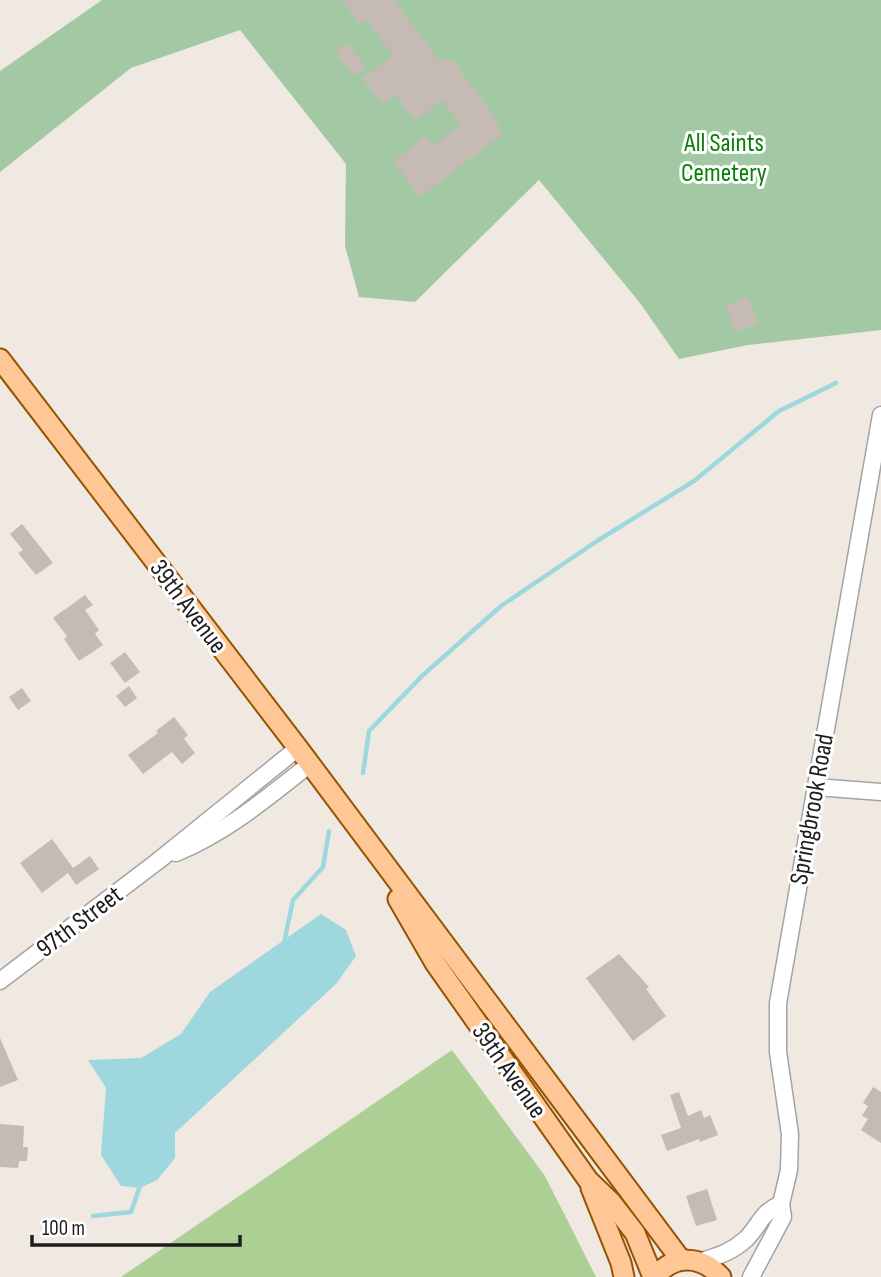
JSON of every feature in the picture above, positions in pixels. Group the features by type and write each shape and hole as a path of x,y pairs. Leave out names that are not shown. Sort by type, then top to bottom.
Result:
{"main road":[{"name":"39th Avenue","path":"0,359 298,748 681,1260"},
{"name":"39th Avenue","path":"377,854 387,880 435,963 588,1180 611,1202 635,1233 654,1277"},
{"path":"588,1180 624,1277"},
{"path":"654,1277 665,1266 681,1260 702,1261 721,1277"}],"street":[{"name":"Springbrook Road","path":"751,1277 783,1217 781,1204 789,1170 790,1133 778,1052 778,1003 881,415"},
{"name":"97th Street","path":"0,981 298,748"},
{"name":"97th Street","path":"158,860 204,842 233,824 310,764"},
{"path":"817,787 881,792"},
{"path":"702,1261 728,1253 748,1237 768,1210 781,1204"}],"green space":[{"name":"All Saints Cemetery","path":"102,0 881,0 881,330 748,345 679,359 640,303 539,180 415,302 359,297 345,246 346,164 240,30 131,68 0,172 0,71"},
{"path":"452,1050 545,1176 596,1277 121,1277"}],"water":[{"path":"321,914 346,930 356,956 336,984 175,1133 175,1158 157,1180 140,1188 121,1186 101,1155 106,1088 88,1060 141,1058 181,1034 210,992"}],"building":[{"path":"342,0 394,0 440,61 445,57 448,61 452,59 500,124 496,127 502,135 420,197 393,161 426,136 434,145 461,125 442,100 415,121 395,95 382,104 362,78 393,55 367,20 360,25"},
{"path":"347,43 366,67 354,76 335,52"},
{"path":"748,297 758,324 735,332 726,305"},
{"path":"22,524 53,563 36,575 18,553 23,550 10,534"},
{"path":"85,595 93,605 85,610 99,630 95,634 103,645 79,661 64,639 67,636 53,618"},
{"path":"125,652 140,672 125,683 110,663"},
{"path":"129,686 137,698 125,707 116,696"},
{"path":"22,688 31,701 18,710 9,697"},
{"path":"174,717 188,735 184,739 195,753 182,764 172,752 143,774 128,755 158,733 156,731"},
{"path":"52,839 73,868 90,856 99,869 76,885 68,873 42,893 20,863"},
{"path":"619,954 649,987 646,989 666,1016 633,1041 586,978"},
{"path":"0,1038 18,1080 0,1087"},
{"path":"873,1087 881,1092 881,1143 861,1130 868,1119 862,1116 868,1106 863,1103"},
{"path":"679,1092 688,1116 701,1110 704,1118 710,1115 718,1135 667,1151 661,1135 681,1128 670,1095"},
{"path":"0,1124 24,1126 23,1147 28,1147 27,1161 19,1161 18,1168 0,1167"},
{"path":"707,1189 717,1220 696,1226 686,1196"}],"waterway":[{"path":"363,773 369,731 423,675 501,606 597,541 694,481 779,411 836,383"},
{"path":"284,943 293,900 323,867 329,831"},
{"path":"93,1216 131,1212 141,1183"}]}
